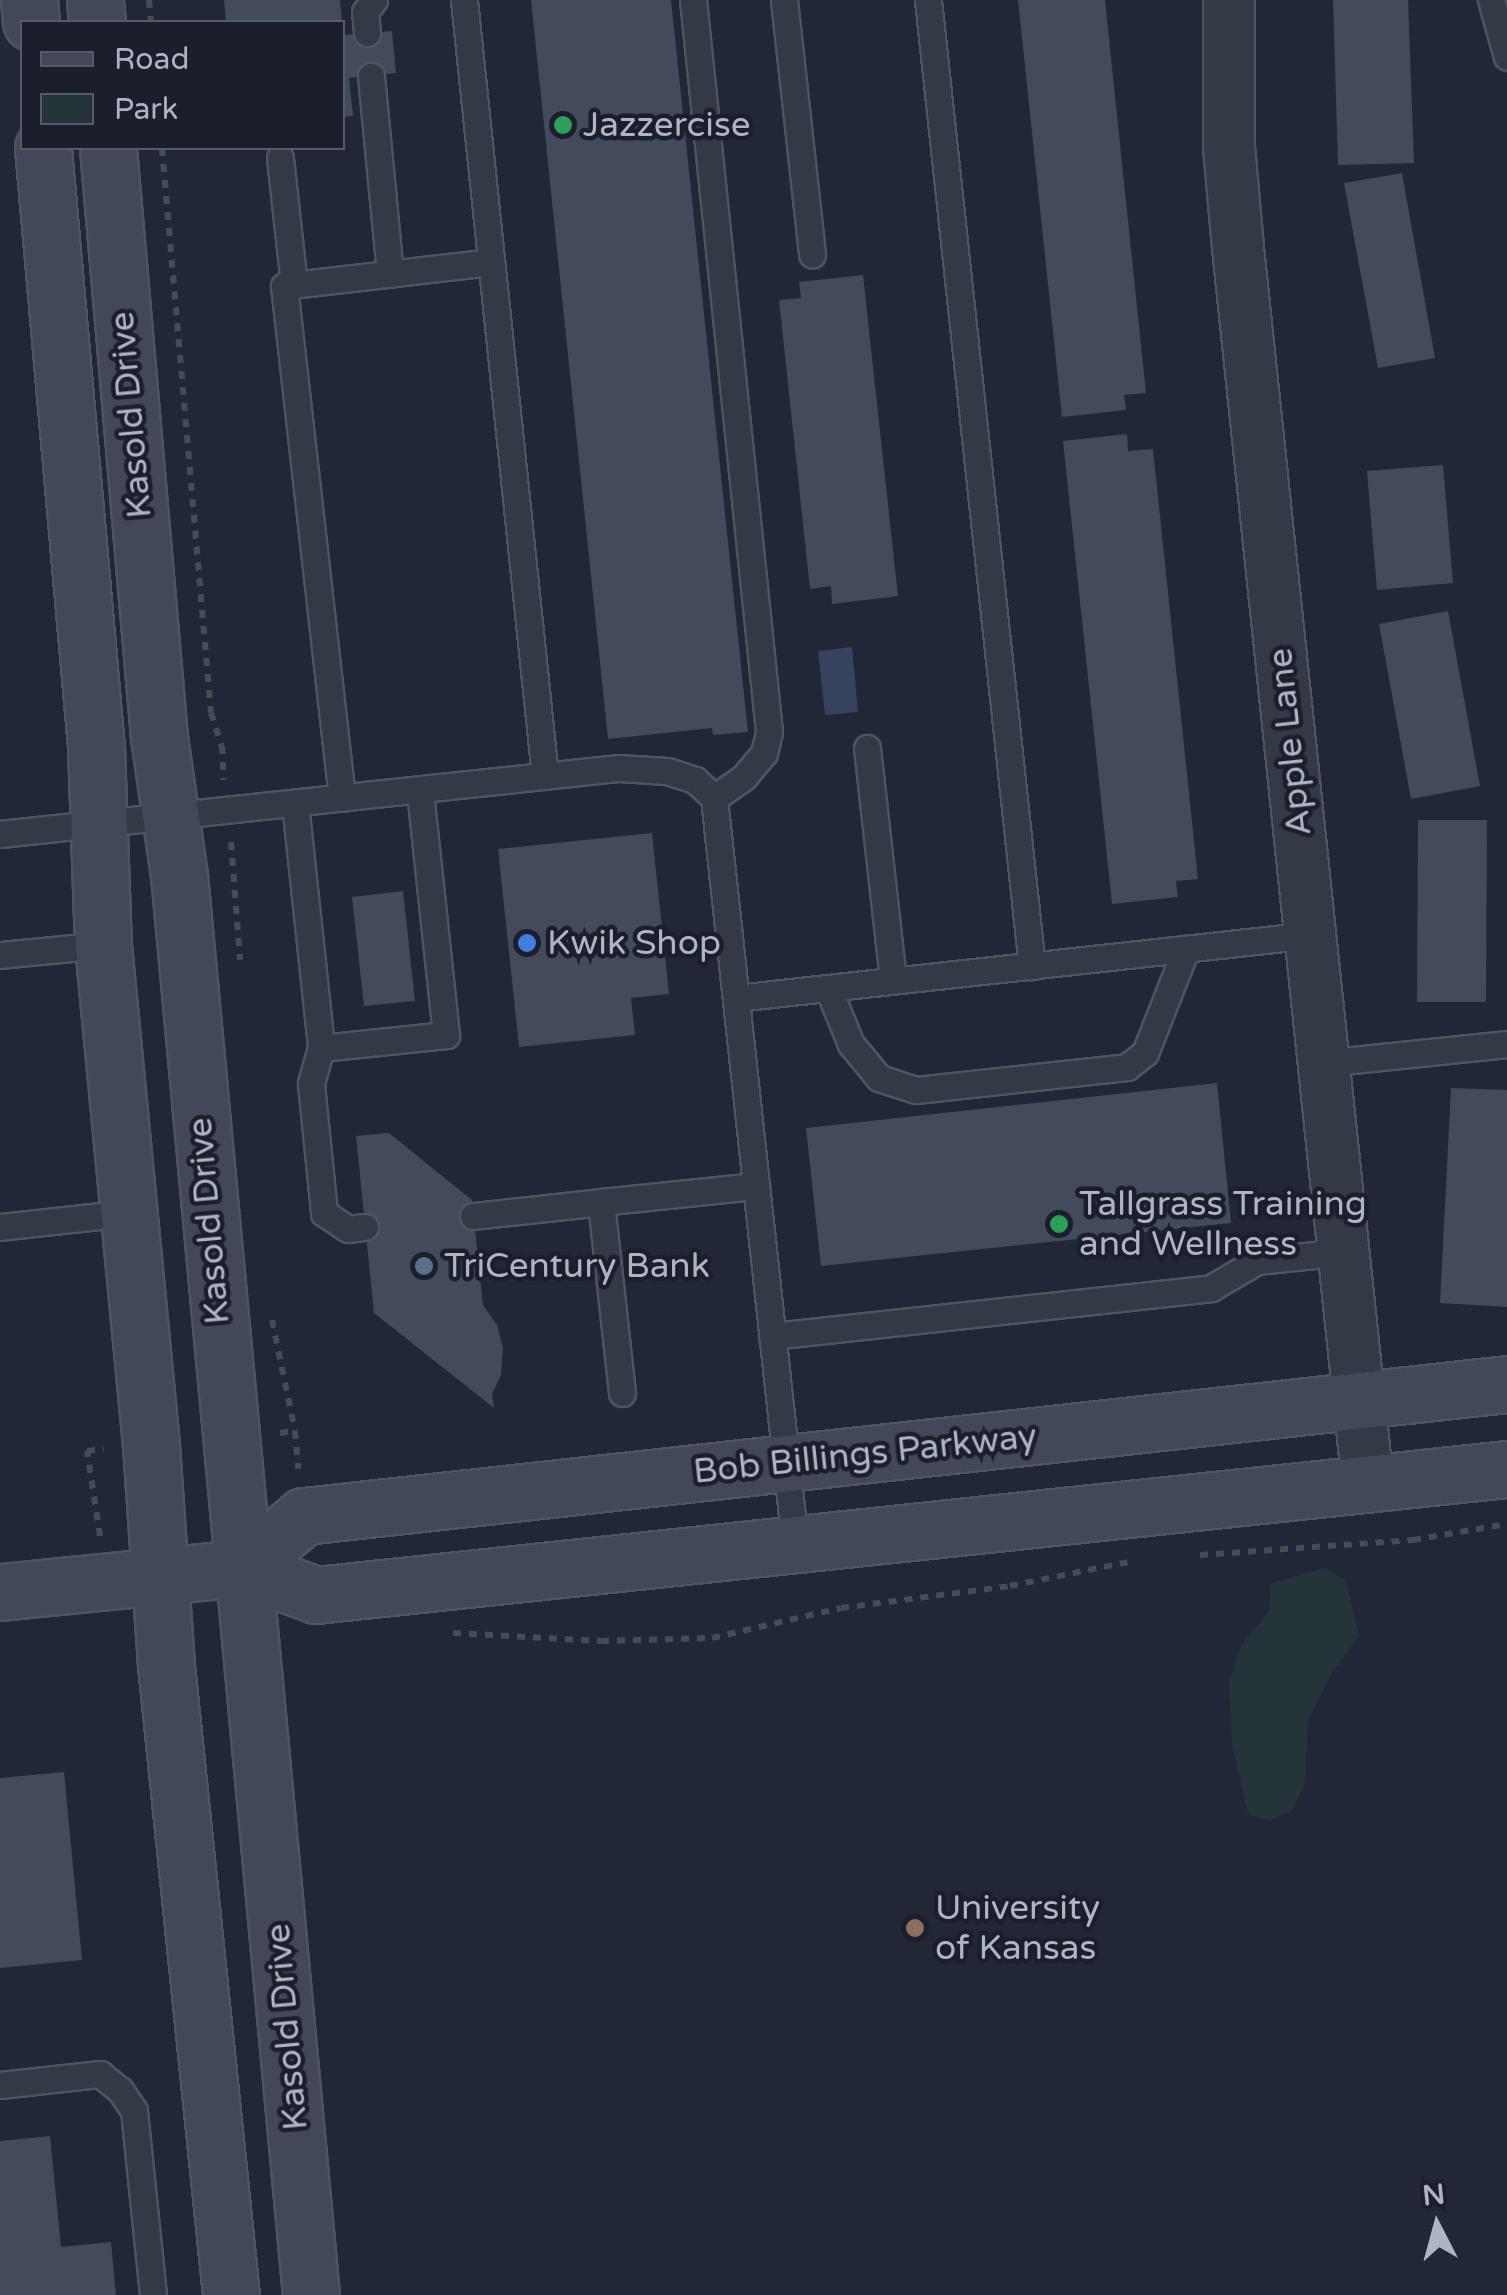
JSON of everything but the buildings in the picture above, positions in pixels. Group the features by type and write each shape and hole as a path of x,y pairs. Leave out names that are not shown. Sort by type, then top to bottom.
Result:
{"main road":[{"name":"Kasold Drive","path":"42,150 96,746 103,945 230,2295"},
{"name":"Kasold Drive","path":"108,150 159,737 170,816 311,2295"},
{"name":"Bob Billings Parkway","path":"242,1568 304,1516 1507,1384"},
{"path":"0,1592 242,1568 316,1595 1507,1469"}],"street":[{"name":"Apple Lane","path":"1229,0 1229,147 1368,1484"}],"lane":[{"path":"367,32 365,12 374,0"},
{"path":"464,0 545,776"},
{"path":"693,0 769,732 764,753 714,798"},
{"path":"784,0 812,254"},
{"path":"928,0 1032,966"},
{"path":"1491,0 1507,57"},
{"path":"371,76 390,274"},
{"path":"280,158 294,284"},
{"path":"342,798 284,286 491,262"},
{"path":"867,748 893,981"},
{"path":"0,834 619,768 667,771 695,780 714,798 795,1544"},
{"path":"322,1048 446,1035 420,790"},
{"path":"295,803 322,1048 311,1084 324,1213 348,1229 365,1227"},
{"path":"736,998 1311,935"},
{"path":"0,956 103,945"},
{"path":"828,988 851,1044 879,1078 916,1090 1126,1067 1145,1052 1186,949"},
{"path":"1324,1063 1507,1044"},
{"path":"473,1216 756,1186"},
{"path":"601,1202 622,1393"},
{"path":"0,1227 127,1213"},
{"path":"772,1336 1212,1288 1257,1262 1344,1252"},
{"path":"0,2085 100,2074 120,2090 134,2111 153,2295"}],"path":[{"path":"267,1434 295,1431 299,1481"},
{"path":"96,1501 87,1451 106,1449"},
{"path":"1186,1556 1413,1540 1507,1524"},
{"path":"441,1632 601,1641 712,1638 840,1608 1010,1586 1146,1558"}],"green space":[{"path":"1326,1568 1346,1581 1359,1636 1332,1673 1308,1721 1305,1784 1292,1811 1270,1820 1248,1815 1232,1743 1229,1681 1241,1646 1269,1611 1271,1583"}],"water":[{"path":"852,647 858,712 825,715 818,651"}],"place":[{"name":"Jazzercise","path":"563,125"},
{"name":"Kwik Shop","path":"527,943"},
{"name":"Tallgrass Training and Wellness","path":"1059,1224"},
{"name":"TriCentury Bank","path":"424,1266"},
{"name":"University of Kansas","path":"915,1928"}]}
